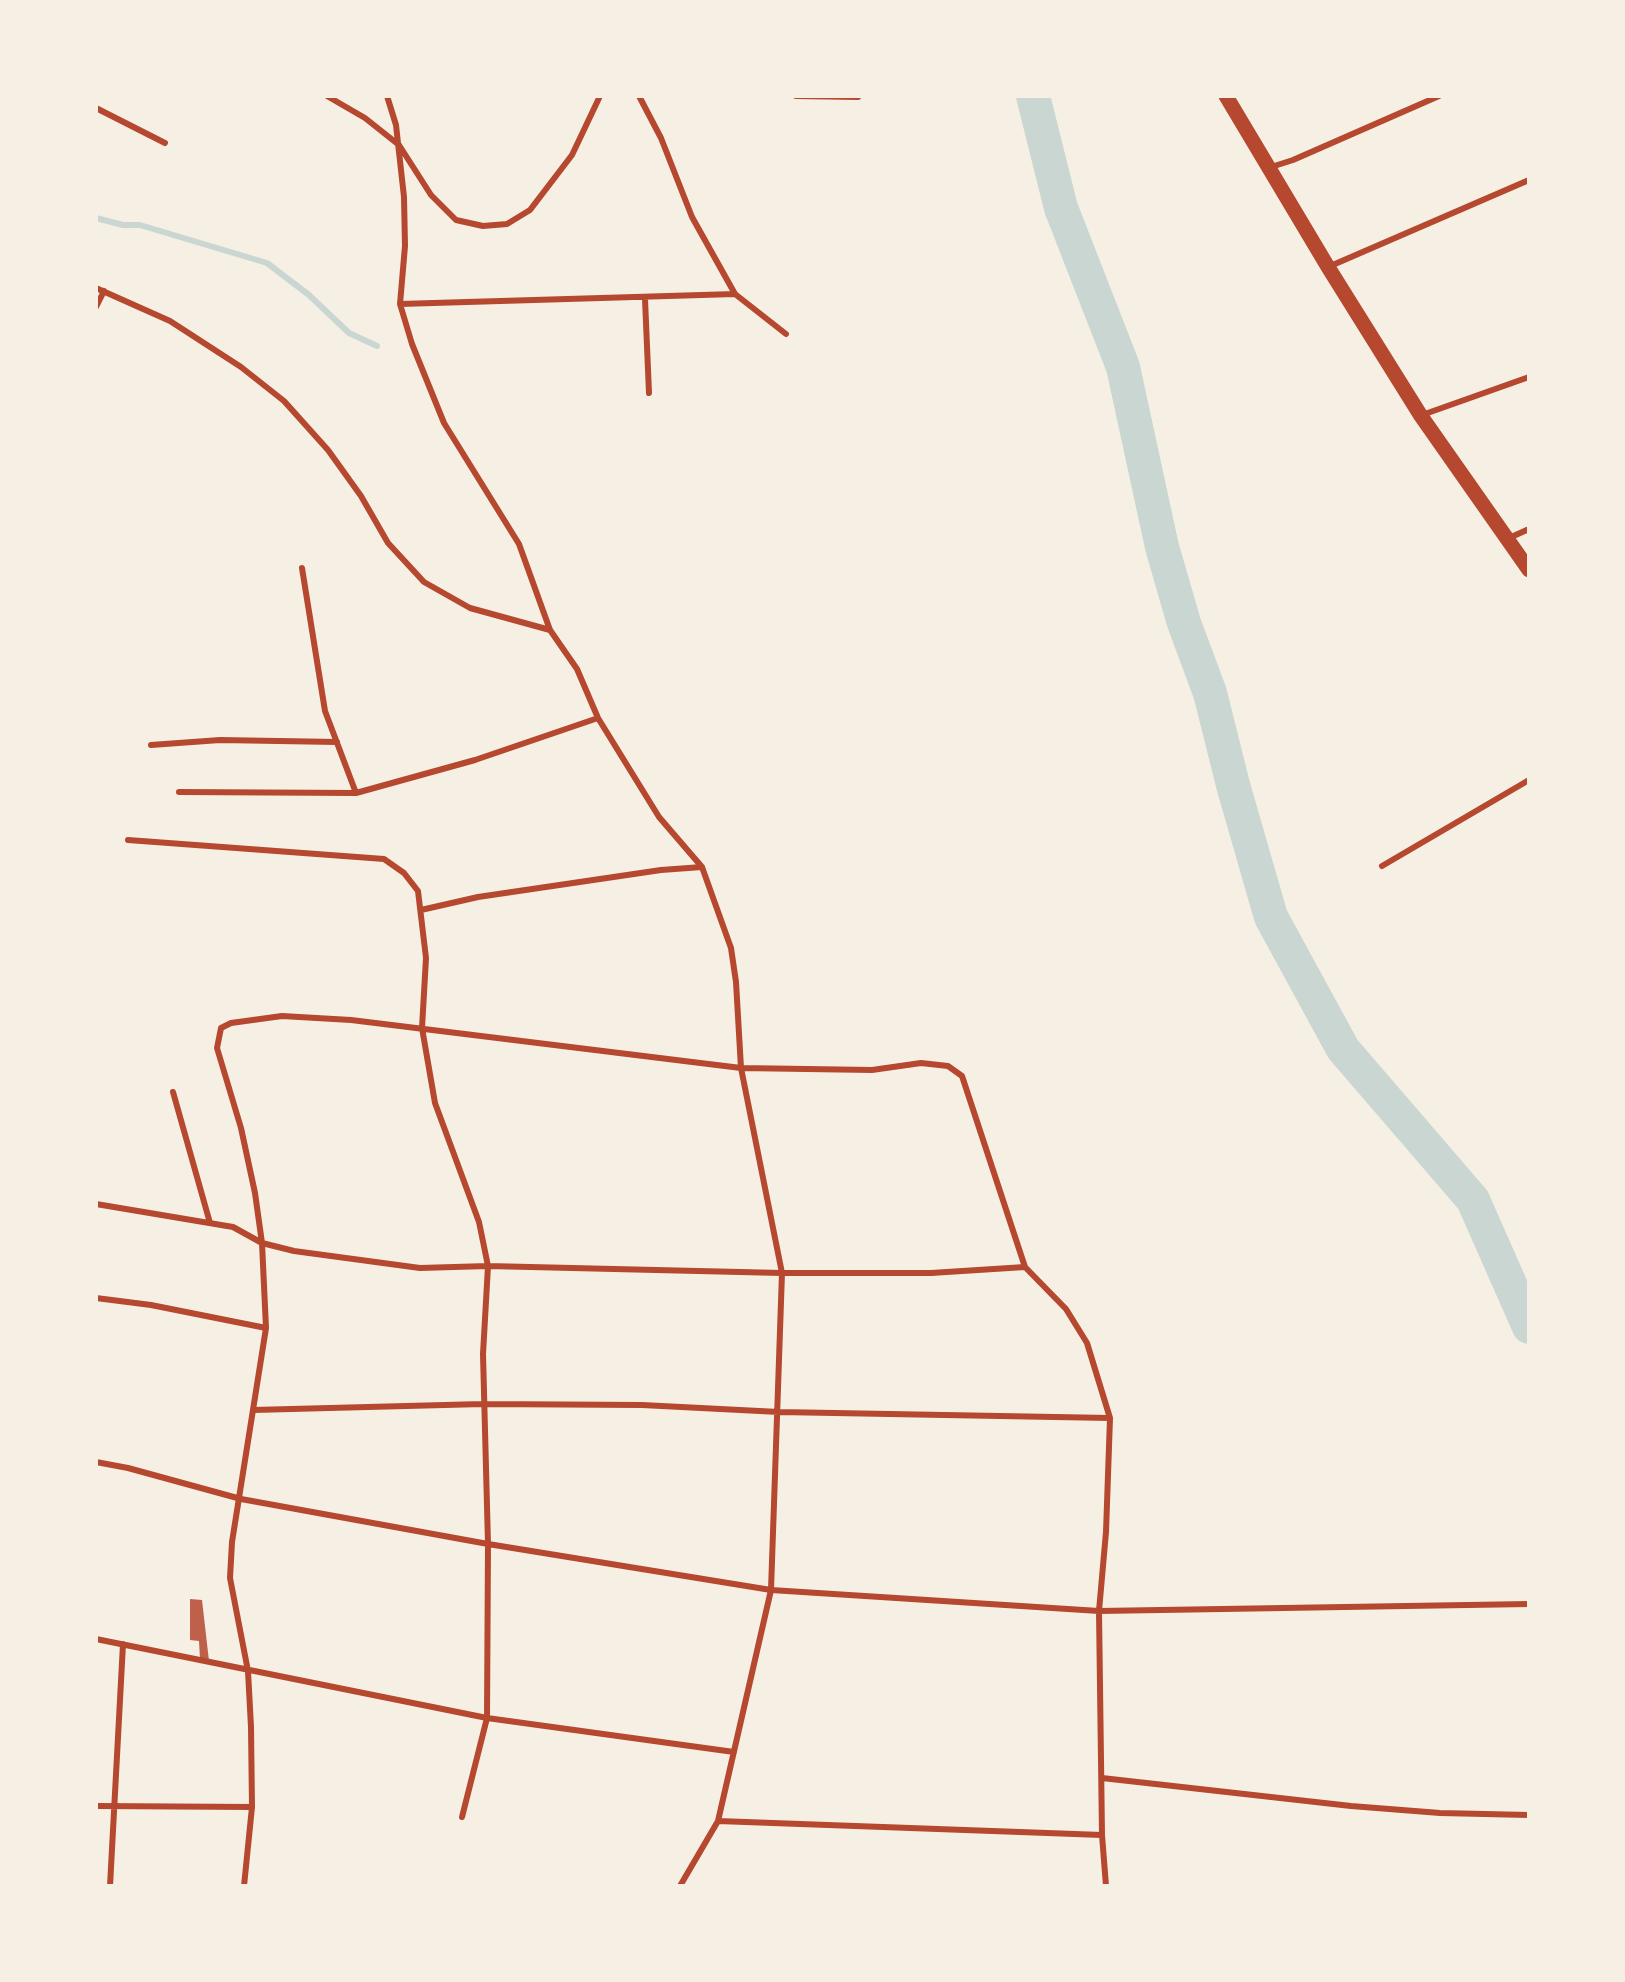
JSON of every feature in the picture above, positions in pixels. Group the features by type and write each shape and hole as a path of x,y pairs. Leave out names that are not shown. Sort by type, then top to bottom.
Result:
{"main road":[{"path":"1230,99 1267,168 1421,416 1509,538 1529,570"}],"street":[{"path":"327,96 364,118 399,145 431,195 456,220 483,226 507,224 530,210 572,155 600,96"},
{"path":"387,96 399,145 405,246 400,304 412,344 444,423 519,544 550,630 577,669 598,718 659,817 702,867 731,948 736,982 741,1068 782,1273 779,1412 771,1590 718,1821 680,1886"},
{"path":"639,96 661,138 692,218 735,294 786,334"},
{"path":"796,96 858,97"},
{"path":"1267,168 1293,160 1439,96"},
{"path":"96,108 165,143"},
{"path":"1328,267 1529,180"},
{"path":"96,288 170,321 207,343 284,401 328,450 362,496 388,543 424,582 470,608 550,630"},
{"path":"96,307 104,291"},
{"path":"400,304 645,299 735,294"},
{"path":"645,299 649,393"},
{"path":"1421,416 1529,377"},
{"path":"1509,538 1529,529"},
{"path":"302,568 325,711 356,793"},
{"path":"179,792 356,793 475,760 598,718"},
{"path":"151,745 220,740 337,742"},
{"path":"1382,866 1529,780"},
{"path":"128,840 384,860 404,873 418,891 426,958 422,1028 435,1103 478,1222 488,1266 483,1404 488,1544 487,1718 462,1817"},
{"path":"421,910 478,897 661,870 702,867"},
{"path":"244,1886 252,1807 248,1671 230,1578 232,1542 241,1499 266,1328 262,1243 241,1128 217,1048 221,1028 231,1023 282,1016 351,1020 422,1028 741,1068 872,1070 921,1063 948,1066 962,1076 1025,1267 1066,1309 1087,1343 1110,1418 1108,1488 1099,1611 1102,1835 1106,1886"},
{"path":"173,1092 210,1223"},
{"path":"96,1204 233,1227 262,1243 333,1257 420,1268 488,1266 782,1273 931,1273 1025,1267"},
{"path":"96,1298 151,1305 266,1328"},
{"path":"253,1410 483,1404 642,1405 779,1412 1110,1418"},
{"path":"96,1462 128,1468 241,1499 488,1544 771,1590 1099,1611 1529,1604"},
{"path":"96,1639 487,1718 734,1752"},
{"path":"110,1886 123,1644"},
{"path":"1102,1778 1440,1814 1529,1815"},
{"path":"96,1806 252,1807"},
{"path":"718,1821 1102,1835"}],"building":[{"path":"190,1599 202,1600 209,1661 200,1659 199,1641 190,1640"}],"waterway":[{"path":"1033,96 1061,208 1123,367 1162,547 1184,623 1210,693 1233,785 1271,917 1343,1049 1473,1200 1529,1327"},
{"path":"96,218 123,225 140,225 267,263 309,295 349,333 377,346"}]}
